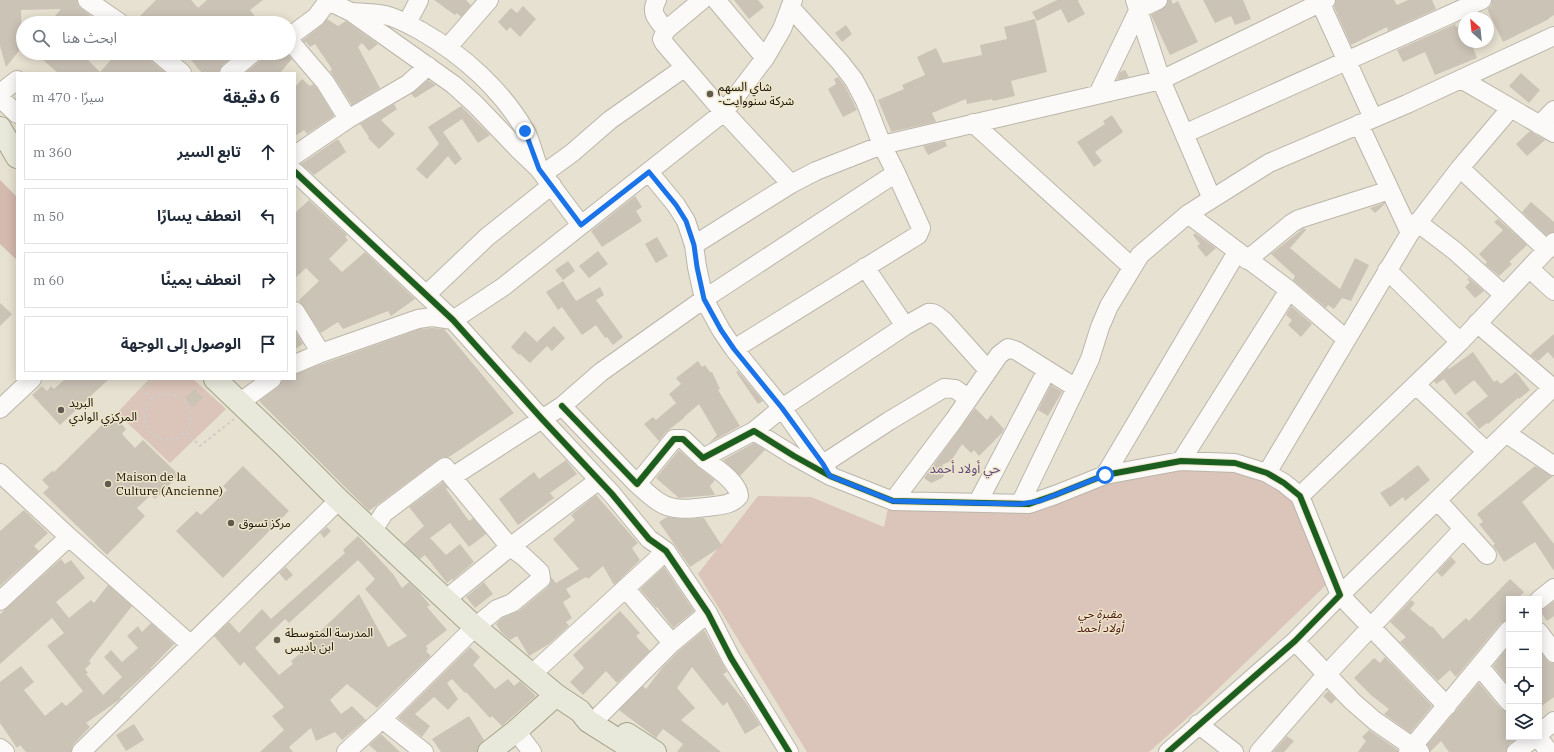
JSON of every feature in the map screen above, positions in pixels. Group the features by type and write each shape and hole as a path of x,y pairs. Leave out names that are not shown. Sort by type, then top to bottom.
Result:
{"main road":[{"path":"0,128 16,156"},
{"path":"216,380 339,500 373,530 475,627 556,695 655,752"},
{"path":"489,752 516,731 556,695"},
{"path":"589,714 588,721 637,752"}],"street":[{"path":"87,0 110,16"},
{"path":"407,23 419,0"},
{"path":"448,47 489,0"},
{"path":"656,0 653,9 655,16 666,30"},
{"path":"702,0 666,30 662,39 684,68 791,184"},
{"path":"716,0 765,58"},
{"path":"1137,5 1158,0"},
{"path":"1184,134 1482,0"},
{"path":"296,32 316,17 327,1 351,12 428,66 475,104 545,176 581,225"},
{"path":"694,245 791,184 816,171 882,145 1161,80 1322,1 1347,62 1390,190 1414,227 1456,251 1504,295"},
{"path":"296,364 418,319 432,317 453,320 503,287 724,112 765,58 782,29 792,4 854,80 865,101 882,145 920,224 920,232 918,235 734,349"},
{"path":"1137,5 1161,80 1212,199"},
{"path":"1098,94 1137,5"},
{"path":"351,12 386,15 407,23 448,47 482,78 508,105 525,131 545,176"},
{"path":"1020,504 1090,359 1100,327 1109,306 1140,255 1188,214 1269,163 1461,79 1554,36"},
{"path":"296,48 325,82 348,120"},
{"path":"166,60 181,72"},
{"path":"229,72 244,60"},
{"path":"296,154 348,120 408,84 428,66"},
{"path":"427,294 487,236 545,176 572,152 610,120 684,68"},
{"path":"1461,79 1510,109 1547,129 1554,110"},
{"path":"0,93 16,81"},
{"path":"0,98 16,113"},
{"path":"1267,473 1414,227 1460,168 1510,109"},
{"path":"973,123 1132,267"},
{"path":"1300,496 1460,342 1550,246 1460,168"},
{"path":"649,172 676,205 686,221 694,245 704,299 721,330 734,349 782,408 826,470"},
{"path":"296,173 453,320 630,514 649,540 666,551 708,613 731,658 790,752"},
{"path":"452,477 562,406 601,372 704,299 896,173"},
{"path":"1105,475 1242,256 1299,219 1390,190"},
{"path":"1188,214 1289,290 1346,339"},
{"path":"865,267 905,326"},
{"path":"1530,269 1554,291"},
{"path":"1387,270 1460,342"},
{"path":"1180,461 1289,290"},
{"path":"704,458 754,431 782,408 923,315 932,313 936,314 988,370"},
{"path":"296,314 320,354"},
{"path":"1168,752 1294,641 1437,500 1553,389 1477,324"},
{"path":"893,501 954,420 999,355 1008,348 1017,351 1076,388"},
{"path":"978,502 1047,370"},
{"path":"0,409 31,380"},
{"path":"242,406 271,380"},
{"path":"1416,385 1487,452"},
{"path":"826,470 895,417 944,388 955,389 968,398"},
{"path":"562,406 637,484 660,503 674,509 694,509 726,504 734,501 739,496 735,485 684,439 674,439 637,484"},
{"path":"754,431 794,456 893,501 1020,504 1040,501 1105,475 1180,461 1234,463 1267,473 1284,483 1300,496 1340,595 1447,706"},
{"path":"1506,433 1554,466"},
{"path":"346,752 382,719 475,627 497,609 512,603 541,579 540,572 523,556 510,547 452,477 445,466 384,513 373,530"},
{"path":"0,473 69,537 190,644"},
{"path":"445,600 510,547 599,480"},
{"path":"81,752 339,500"},
{"path":"1437,500 1487,554"},
{"path":"1259,752 1326,675 1463,529"},
{"path":"0,601 69,537"},
{"path":"531,674 666,551"},
{"path":"625,588 672,643"},
{"path":"1542,598 1554,588"},
{"path":"589,714 708,613"},
{"path":"1294,641 1352,701 1414,750 1447,706 1507,632"},
{"path":"1542,636 1554,654"},
{"path":"1479,666 1506,698"},
{"path":"382,719 424,752"},
{"path":"1542,731 1554,721"},
{"path":"1198,724 1234,752"},
{"path":"516,731 532,752"},
{"path":"1516,752 1531,740"},
{"path":"1540,740 1549,752"},
{"path":"0,748 5,752"}],"path":[{"path":"152,399 142,390 153,380"},
{"path":"171,393 182,397 188,403 192,418 186,433 172,440 158,438 152,434 147,427 145,413 152,399 159,395 171,393"},
{"path":"186,433 200,446 242,406"}],"green space":[{"path":"148,380 194,380 226,409 170,463 117,413"},
{"name":"مقبرة حي أولاد أحمد","path":"1183,459 1298,484 1326,564 1325,586 1195,711 1149,752 807,752 698,574 758,496 811,497 884,527 889,504 1030,507"}],"shaded area":[{"path":"0,180 16,196 16,259 0,244"}],"building":[{"path":"0,0 77,0 78,5 91,16 55,16 61,9 21,10 21,16 16,16 16,54 6,67 0,46"},
{"path":"156,0 191,0 198,8 207,0 263,0 250,10 255,16 140,16"},
{"path":"434,0 466,0 471,5 461,17 457,13 455,15"},
{"path":"734,0 758,0 764,7 749,19"},
{"path":"1057,0 1079,0 1078,1 1085,14 1068,23 1061,9 1037,21 1032,12"},
{"path":"1168,0 1171,0 1173,4 1178,1 1198,42 1170,55 1151,15 1166,6"},
{"path":"1203,0 1243,0 1251,19 1235,25 1231,16 1215,23"},
{"path":"1336,0 1394,0 1397,5 1408,0 1432,0 1436,9 1388,31 1387,27 1351,45 1334,7"},
{"path":"1492,0 1554,0 1554,15 1503,42 1494,23 1494,12 1488,12 1487,9 1491,6"},
{"path":"523,6 536,19 520,37 510,27 507,31 498,22 511,8 517,13"},
{"path":"327,19 338,26 346,21 378,44 369,51 362,43 358,47 380,88 352,105 330,71 332,69 315,44 310,47 303,40 322,25"},
{"path":"1035,19 1047,72 1011,81 1015,96 993,101 992,99 967,104 966,99 932,113 936,122 890,132 891,131 878,100 904,89 902,85 925,75 917,57 936,48 943,63 982,55 980,45 1007,39 1004,27"},
{"path":"1455,24 1456,27 1458,26 1458,48 1473,48 1477,58 1435,75 1425,52 1403,62 1397,50"},
{"path":"846,25 852,34 842,42 835,33"},
{"path":"43,60 88,60 100,72 57,72"},
{"path":"111,60 151,61 165,72 100,72"},
{"path":"191,60 228,60 222,65 219,72 201,72"},
{"path":"291,60 281,72 246,72 260,61"},
{"path":"1125,70 1129,77 1117,80 1120,72"},
{"path":"1521,73 1540,90 1529,103 1509,86"},
{"path":"838,77 845,86 857,110 843,117 828,89 836,84 834,79"},
{"path":"302,79 310,86 313,84 334,116 307,134 304,130 296,135 296,86"},
{"path":"428,80 436,85 415,98 411,94"},
{"path":"394,104 397,109 381,120 395,134 379,149 368,138 369,137 360,124"},
{"path":"461,106 490,135 478,143 462,119 443,132 462,159 455,165 448,156 427,179 416,169 439,144 428,127"},
{"path":"1112,115 1123,132 1095,152 1102,161 1094,167 1077,142 1105,124 1103,121"},
{"path":"1530,131 1545,140 1527,156 1516,144"},
{"path":"338,139 346,152 314,175 301,164"},
{"path":"945,141 947,146 928,155 923,146"},
{"path":"635,196 642,207 636,211 642,221 602,247 591,231"},
{"path":"309,200 347,235 345,237 348,240 329,259 342,272 365,252 415,299 391,316 388,311 343,329 338,322 321,333 299,300 319,281 306,268 296,277 296,212"},
{"path":"1531,202 1554,222 1554,232 1546,235 1522,212"},
{"path":"1384,203 1385,204 1375,213 1370,208"},
{"path":"1498,219 1527,245 1509,262 1512,264 1499,276 1485,264 1487,262 1479,254 1503,230 1494,222"},
{"path":"1304,228 1306,230 1290,248 1340,289 1355,258 1369,265 1351,301 1342,298 1334,309 1328,305 1326,308 1293,280 1295,276 1271,254"},
{"path":"1195,233 1216,248 1206,257 1197,246 1200,244 1193,235"},
{"path":"657,237 668,256 656,263 645,244"},
{"path":"598,251 608,264 589,278 579,266"},
{"path":"568,261 575,271 563,280 555,270"},
{"path":"1469,278 1484,291 1475,298 1465,287 1470,282 1467,279"},
{"path":"563,281 576,301 600,287 604,295 596,300 623,337 613,345 607,337 605,338 596,325 582,335 562,307 558,310 546,292"},
{"path":"0,303 12,314 0,326"},
{"path":"1291,306 1312,324 1301,337 1288,325 1292,320 1286,315"},
{"path":"554,326 565,338 552,351 547,346 530,363 511,347 525,331 537,342"},
{"path":"420,329 444,329 514,413 449,457 439,459 369,511 259,401 278,387 282,380 296,380 296,374"},
{"path":"296,333 303,344 296,348"},
{"path":"1554,334 1554,359 1548,352 1538,361 1530,355"},
{"path":"1473,352 1494,382 1497,380 1501,384 1516,372 1530,390 1519,399 1518,398 1488,424 1487,423 1479,429 1466,413 1488,396 1474,380 1455,395 1444,379 1436,384 1434,381 1448,368 1449,369"},
{"path":"698,361 702,367 705,365 710,372 712,372 720,389 718,390 740,426 709,443 717,435 699,404 666,432 659,441 644,424 653,417 656,420 676,403 669,394 681,384 676,378"},
{"path":"738,371 763,401 758,404 736,372"},
{"name":"البريد المركزي الوادي","path":"64,380 108,380 60,425 32,395 42,386 47,391 51,386 54,389"},
{"path":"1051,385 1062,392 1048,416 1038,410"},
{"path":"195,389 203,398 193,407 185,398"},
{"path":"975,408 987,420 991,415 1004,429 1002,433 979,456 974,450 971,453 962,444 951,461 942,465 946,473 942,478 931,483 924,478"},
{"name":"Maison de la Culture (Ancienne)","path":"113,414 126,429 122,434 135,448 143,440 179,475 155,499 151,495 137,508 145,516 107,555 43,493 49,487 42,480 52,471 54,472"},
{"path":"754,443 765,450 740,476 723,460"},
{"path":"679,450 715,480 710,486 715,495 679,498 656,478"},
{"path":"566,460 577,474 550,493 554,498 518,525 499,499 534,472 539,479"},
{"path":"1418,465 1430,480 1405,501 1403,497 1390,507 1380,493 1389,488"},
{"name":"مركز تسوق","path":"243,466 289,511 223,578 176,531 197,511 201,515 227,490 223,486"},
{"path":"1535,466 1553,476 1522,502 1554,544 1554,571 1535,542 1504,562 1493,545 1495,544 1479,524 1483,522 1477,514"},
{"path":"443,482 448,488 446,489 469,521 473,518 486,534 469,547 450,523 430,538 446,555 460,544 474,562 453,580 452,579 447,583 425,555 420,559 404,544 424,526 409,507"},
{"path":"596,495 638,543 632,548 640,560 614,585 603,566 588,579 586,577 566,589 571,597 563,602 572,618 566,622 569,626 549,644 529,656 517,636 510,640 501,632 496,624 502,618 519,611 548,587 551,582 551,577 556,583 579,569 553,539 575,520 571,515"},
{"path":"24,510 48,533 34,546 39,551 0,586 0,531"},
{"path":"667,517 685,519 704,518 722,546 690,567 659,522"},
{"path":"327,527 331,531 324,538 320,533"},
{"path":"358,536 393,574 402,588 409,582 419,592 430,605 427,607 447,630 426,646 428,650 426,651 431,656 377,708 347,684 330,700 341,714 352,706 366,720 342,740 335,732 316,741 311,728 289,747 293,752 260,752 284,730 272,716 284,707 244,662 240,666 214,636 229,622 239,633 262,609 271,619 345,553 343,550","holes":["358,560 375,579 365,589 407,636 388,647 359,594 306,645 308,647 291,661 293,664 279,675 255,648 285,619 289,623"]},
{"path":"1451,557 1456,562 1442,577 1437,572"},
{"path":"61,559 65,564 71,560 85,578 56,602 69,618 91,600 94,603 108,585 132,606 89,661 91,663 85,669 88,673 86,674 103,695 122,677 104,657 111,650 122,662 138,648 127,636 138,626 142,632 151,623 174,644 151,669 120,697 121,698 119,700 86,723 90,727 73,745 71,752 26,752 20,745 17,748 0,723 0,682 21,666 34,682 24,690 45,716 62,702 66,706 83,691 47,646 64,633 52,618 0,664 0,614"},
{"path":"286,567 293,575 286,581 279,573"},
{"path":"664,567 694,611 673,628 657,607 656,608 640,589"},
{"path":"1510,579 1524,592 1520,596 1506,596 1506,621 1501,623 1456,677 1450,670 1438,681 1400,642 1406,637 1390,622 1411,600 1415,603 1410,609 1431,627 1432,626 1443,639 1466,618 1469,621"},
{"path":"484,582 493,594 475,608 466,597"},
{"path":"1554,601 1554,616 1547,621 1542,614 1542,609"},
{"path":"620,611 640,633 636,636 650,651 617,683 606,671 583,695 570,682 584,668 573,655"},
{"path":"704,630 727,672 723,674 742,697 760,725 745,734 727,702 723,706 692,667 677,688 695,708 681,720 721,752 677,752 683,744 663,729 656,738 619,710 643,686 646,689 663,667"},
{"path":"470,647 480,657 473,665 495,689 508,679 514,686 520,681 536,696 502,726 492,716 490,718 452,679 447,683 458,699 448,710 434,697 415,714 430,726 422,737 398,718"},
{"path":"1506,650 1506,682 1493,666"},
{"path":"1542,654 1549,662 1554,663 1554,697 1542,706"},
{"path":"1385,657 1432,706 1410,733 1384,714 1389,709 1372,696 1354,678 1374,658 1380,663"},
{"path":"1479,683 1501,709 1506,711 1506,740 1514,740 1509,744 1506,752 1449,752 1441,741 1430,752 1427,745"},
{"path":"1328,691 1336,699 1331,704 1323,696"},
{"path":"469,716 484,740 478,747 477,752 441,752 432,739"},
{"path":"134,724 144,740 126,751 116,735"},
{"path":"1369,730 1398,750 1398,752 1358,752 1366,741 1362,737"},
{"path":"381,734 400,752 377,752 369,745"},
{"path":"1287,736 1294,741 1284,752 1273,752"}],"cycle path":[{"path":"296,173 453,320 612,494 649,539 666,551 708,613 731,658 789,752"},
{"path":"562,406 637,484 674,439 683,439 703,458 754,431 830,476 893,501 1029,504 1105,475 1181,461 1235,463 1267,473 1284,483 1300,496 1340,595 1295,641 1168,752"}],"place":[{"name":"شاي السهم -شركة سنووايت","path":"710,94"},
{"name":"البريد المركزي الوادي","path":"61,410"},
{"name":"Maison de la Culture (Ancienne)","path":"108,484"},
{"name":"مركز تسوق","path":"231,523"},
{"name":"المدرسة المتوسطة ابن باديس","path":"277,640"}],"district":[{"name":"حي أولاد أحمد","path":"965,468"}],"route":[{"path":"525,131 539,169 581,225 649,172 676,205 686,221 694,245 704,299 728,342 782,408 823,464 830,476 893,501 1029,504 1105,475"}]}
